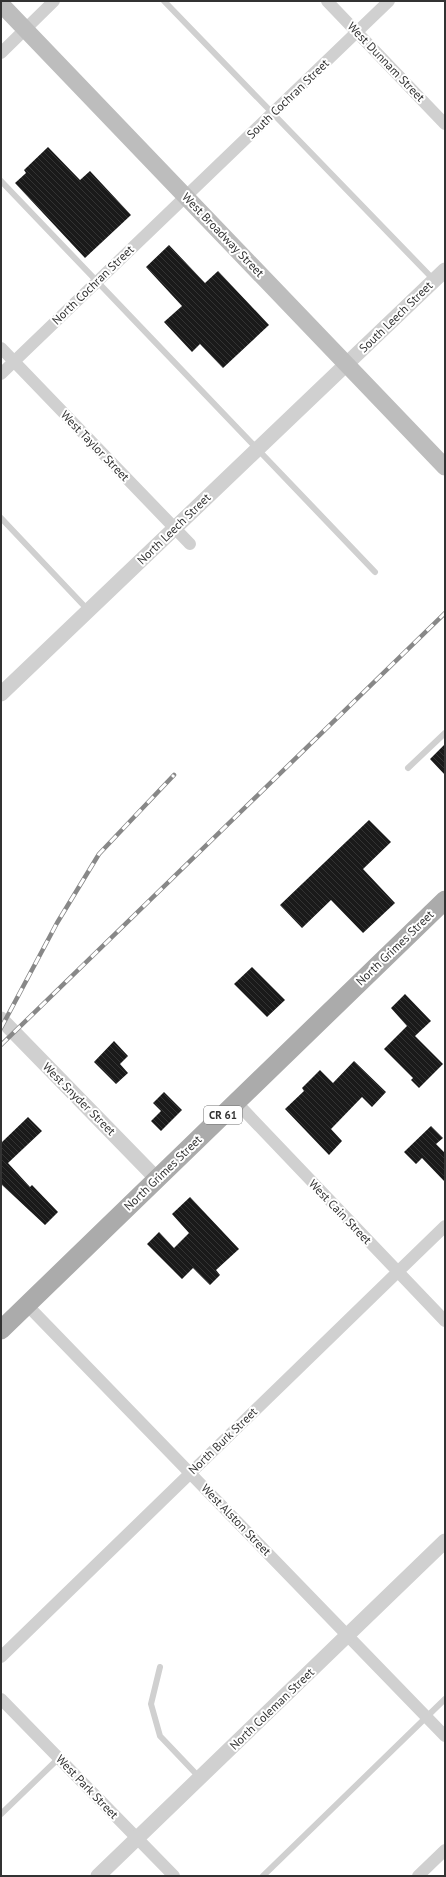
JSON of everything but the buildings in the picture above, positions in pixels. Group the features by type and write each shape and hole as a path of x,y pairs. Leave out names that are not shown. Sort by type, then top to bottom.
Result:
{"main road":[{"name":"West Broadway Street","path":"1,4 445,467"},
{"name":"North Grimes Street","path":"1,1330 445,900"}],"street":[{"path":"1,53 54,1"},
{"name":"West Dunnam Street","path":"327,1 445,124"},
{"name":"South Cochran Street","path":"186,196 389,1"},
{"name":"North Cochran Street","path":"1,374 186,196"},
{"name":"South Leech Street","path":"346,364 445,270"},
{"name":"West Taylor Street","path":"1,348 190,544"},
{"name":"North Leech Street","path":"3,688 89,610 346,364"},
{"name":"West Snyder Street","path":"1,1019 157,1179"},
{"name":"West Cain Street","path":"236,1102 445,1321"},
{"name":"North Burk Street","path":"1,1657 445,1226"},
{"name":"West Alston Street","path":"27,1305 445,1736"},
{"name":"North Coleman Street","path":"98,1876 445,1541"},
{"name":"West Park Street","path":"1,1698 174,1876"},
{"path":"418,1876 445,1850"}],"lane":[{"path":"164,1 434,280"},
{"path":"1,181 375,572"},
{"path":"1,518 89,610"},
{"path":"408,768 445,733"},
{"path":"160,1667 151,1704 160,1736 200,1778"},
{"path":"263,1876 445,1699"},
{"path":"1,1814 59,1758"}],"railway":[{"path":"1,1045 445,613"},
{"path":"1,1028 57,923 99,854 174,775"}]}
